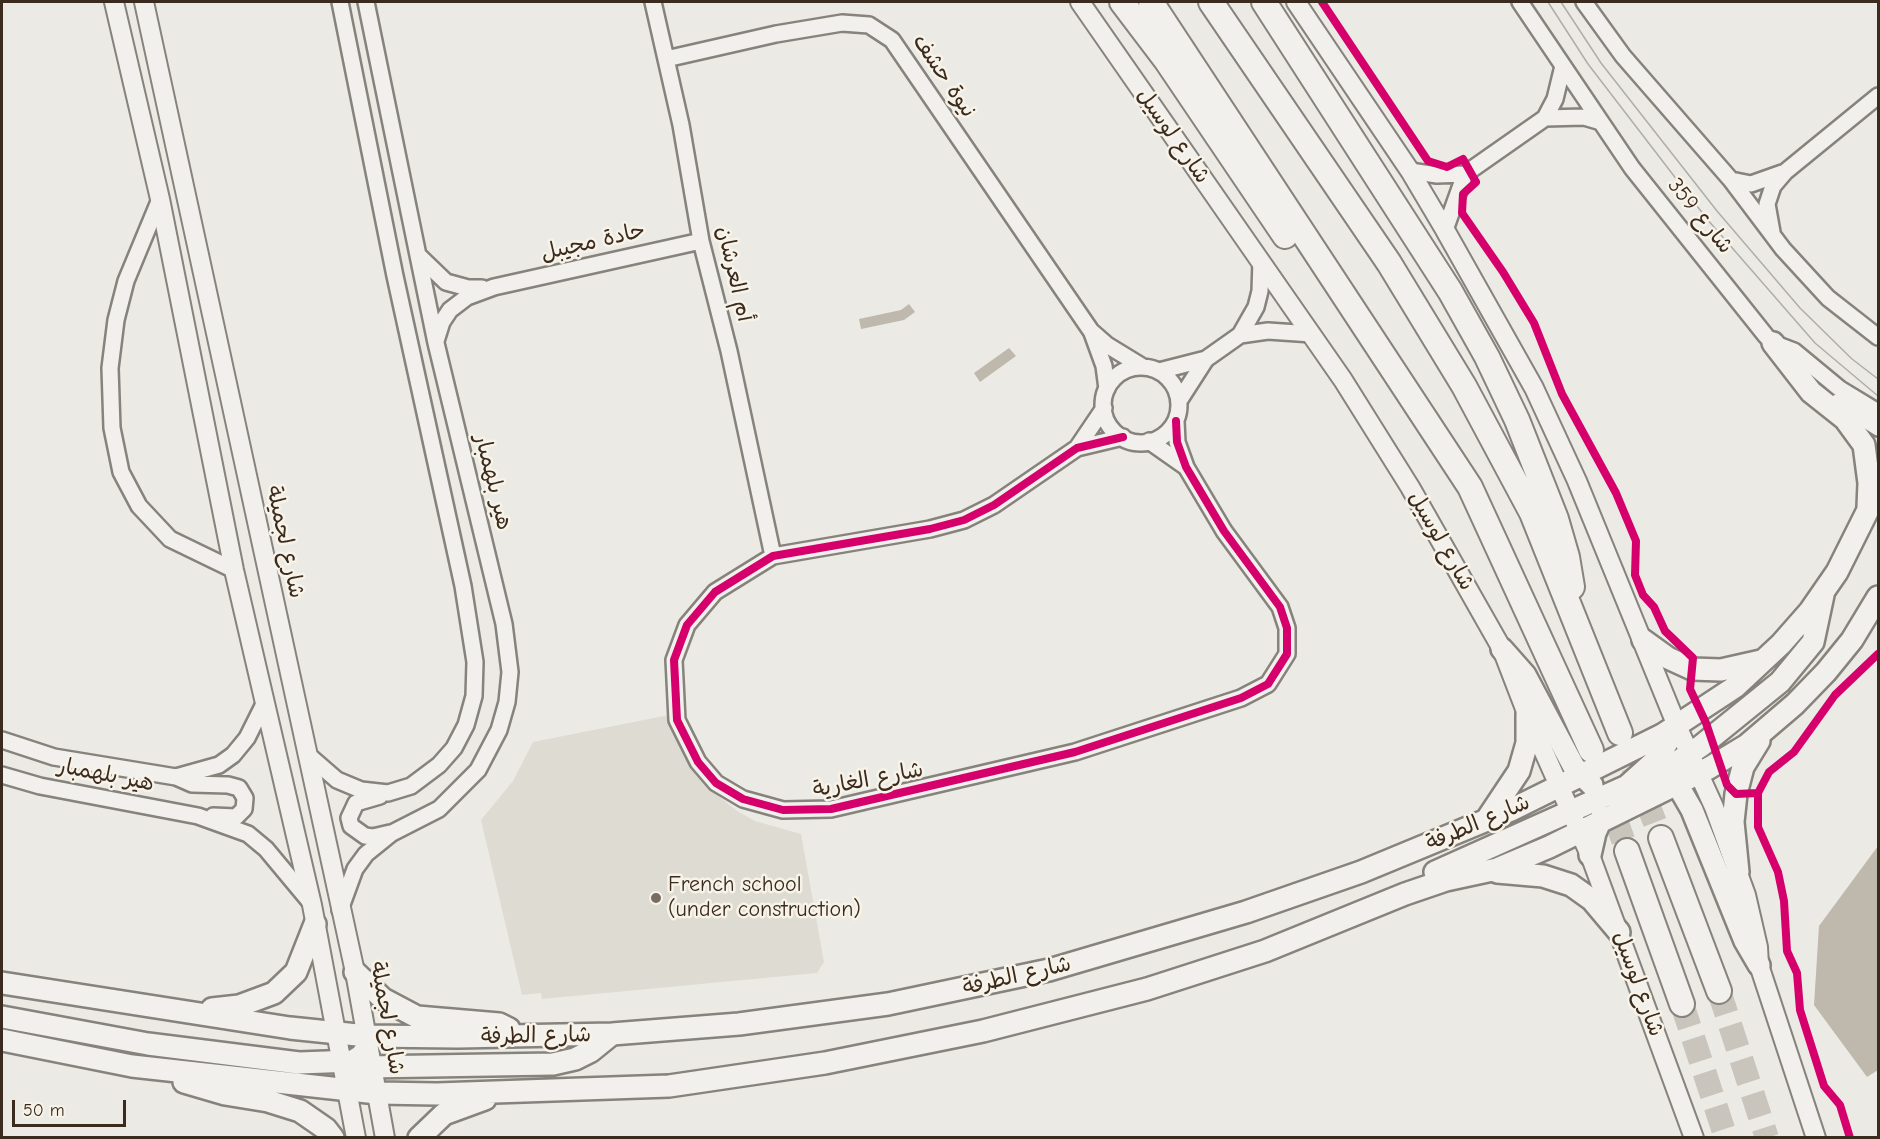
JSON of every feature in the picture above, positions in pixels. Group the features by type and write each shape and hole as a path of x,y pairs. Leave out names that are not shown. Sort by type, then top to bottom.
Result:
{"highway":[{"path":"1122,2 1166,60 1307,267 1434,447 1470,486"},
{"name":"شارع لوسيل","path":"1151,2 1470,486 1591,765"},
{"path":"1211,2 1389,263 1464,386 1532,513 1620,733"},
{"path":"1264,2 1450,291 1504,391 1562,537 1571,577 1573,616"},
{"path":"1661,838 1719,991"},
{"name":"شارع لوسيل","path":"1627,850 1682,1005"}],"main road":[{"path":"1773,343 1811,392 1845,419 1864,445 1869,483 1868,510"},
{"name":"شارع الطرفة","path":"2,983 161,1010 367,1036 523,1036 612,1034 820,1015 888,1005 1049,970 1246,912 1361,872 1486,821 1560,787 1591,765 1677,726 1735,687 1767,659 1837,572 1878,490"},
{"path":"1372,907 1415,880 1576,822 1626,797 1664,774 1743,714 1800,660 1816,634 1823,591"},
{"path":"1502,649 1525,675 1574,767 1591,765 1664,774 1699,773 1730,757 1766,730 1826,672 1852,640 1878,597"},
{"path":"1643,640 1680,665 1701,671 1721,670 1767,659"},
{"path":"1486,821 1505,796 1519,771 1527,743 1527,714"},
{"path":"1677,726 1663,751 1664,774 1692,810 1745,941 1759,965"},
{"path":"1738,872 1733,822 1736,794 1743,767 1766,730"},
{"path":"1591,765 1626,797"},
{"path":"1590,855 1600,822 1607,811 1626,797"},
{"name":"شارع الطرفة","path":"2,1040 132,1066 377,1093 500,1094 669,1086 825,1063 983,1031 1147,989 1265,951 1372,907 1446,880 1508,865 1576,822 1600,822"},
{"path":"1487,871 1534,875 1571,885 1592,900 1619,932"},
{"path":"161,1010 240,1006 274,993 296,972 306,952 313,914"},
{"path":"356,972 383,999 417,1017 500,1024 523,1036"},
{"path":"2,1017 148,1044 282,1062 344,1062 361,1056 366,1049 367,1036"},
{"path":"348,1090 359,1073 372,1066 553,1064 575,1059 591,1052 612,1034"},
{"path":"132,1066 225,1094 268,1101 300,1111 333,1137"},
{"path":"420,1137 444,1114 500,1094"}],"street":[{"path":"114,2 160,198 234,570 313,914 344,1062 356,1137"},
{"name":"شارع لجميلة","path":"144,2 340,910 356,972 385,1137"},
{"path":"340,2 395,276 463,586 475,662 474,696 466,725 454,748 439,765 411,786 356,802 349,818 351,826 365,836 373,837 392,833"},
{"name":"هير بلهمبار","path":"340,910 355,869 366,854 392,833 439,809 478,770 500,730 507,702 510,672 504,624 435,343 366,2"},
{"name":"أم العرشان","path":"653,2 701,241 729,351 773,556"},
{"name":"شارع لوسيل","path":"1080,2 1312,334 1410,487 1502,649 1527,714 1590,855 1694,1137"},
{"path":"1296,2 1410,171 1445,230 1534,388 1577,481 1738,872 1754,930 1759,965 1816,1137"},
{"name":"شارع 359","path":"1520,2 1632,168 1773,343 1835,401 1878,428"},
{"name":"شارع 359","path":"1584,2 1623,56 1731,180 1774,238 1828,298 1878,337"},
{"name":"نيوة حشف","path":"666,59 776,34 842,23 869,25 892,40 1091,331 1104,366 1107,389"},
{"path":"1445,230 1453,201 1465,174 1545,118 1555,99 1563,66"},
{"path":"1774,238 1767,204 1773,186 1785,171 1874,99 1878,90"},
{"path":"1545,118 1575,117 1601,122"},
{"path":"1410,171 1437,175 1465,174"},
{"path":"1731,180 1750,184 1785,171"},
{"path":"160,198 126,280 116,320 110,368 112,428 121,472 139,506 170,538 234,570"},
{"name":"حادة مجيبل","path":"435,343 442,322 458,302 494,287 701,241"},
{"name":"حادة مجيبل","path":"417,254 446,282 468,288 494,287"},
{"path":"1240,335 1256,307 1260,291 1261,261"},
{"name":"نيوة حشف","path":"1091,331 1107,345 1143,367"},
{"path":"1160,371 1176,389 1179,401 1176,421 1160,437 1149,441 1140,442 1123,437 1108,422 1104,408 1107,389 1118,375 1143,367 1160,371 1206,358 1240,335 1268,331 1312,334"},
{"path":"1773,343 1794,351 1840,389 1878,412"},
{"path":"1179,401 1206,358"},
{"name":"شارع الغارية","path":"1077,448 1104,408"},
{"name":"شارع الغارية","path":"1123,437 1077,448 993,506 964,520 930,529 773,556 715,592 687,625 674,660 677,720 698,762 716,783 743,799 783,810 807,811 853,806 1075,752 1241,698 1268,684 1287,654 1287,628 1280,607 1224,531 1186,467 1177,442 1176,421"},
{"name":"شارع الغارية","path":"1149,441 1186,467"},
{"name":"هير بلهمبار","path":"2,740 54,757 176,777 219,765 233,755 247,738 265,702"},
{"path":"307,754 328,773 346,784 361,790 388,793"},
{"name":"هير بلهمبار","path":"2,775 40,786 198,816 248,834 266,849 313,914"},
{"path":"176,777 192,784 228,785 239,788 245,798 244,809 236,817 198,816"}],"shaded area":[{"path":"909,304 915,312 904,320 861,329 859,319 901,310"},
{"path":"1009,348 1016,356 980,382 974,373"},
{"name":"French school (under construction)","path":"669,715 680,744 710,789 737,811 755,821 801,834 824,962 817,973 542,999 541,993 522,995 481,820 513,781 533,742"},
{"path":"1878,846 1878,1070 1867,1077 1814,1005 1819,926"}],"tunnel":[{"path":"1620,733 1661,838"},
{"path":"1591,750 1627,851"},
{"path":"1719,991 1767,1138"},
{"path":"1682,1004 1726,1138"}],"tram line":[{"path":"1548,2 1588,64 1707,219 1815,343 1878,396"},
{"path":"1561,2 1601,63 1717,211 1800,308 1852,359 1878,379"}],"cycle path":[{"path":"1322,2 1428,161 1447,167 1463,159 1476,182 1463,194 1462,213 1503,272 1534,323 1562,394 1616,493 1636,541 1635,575 1643,595 1654,607 1665,631 1693,658 1690,689 1706,723 1727,785 1736,794 1758,793 1758,827 1778,872 1784,901 1787,951 1797,973 1800,1010 1824,1086 1840,1105 1850,1138"},
{"path":"1123,437 1077,448 994,505 964,520 930,529 773,556 715,592 687,625 674,660 677,720 698,762 716,783 743,799 783,810 831,809 1075,752 1241,698 1268,684 1287,654 1287,628 1280,607 1224,531 1186,467 1177,442 1176,421"},
{"path":"1758,793 1769,772 1794,752 1835,695 1878,654"}],"place":[{"name":"French school (under construction)","path":"656,898"}]}
